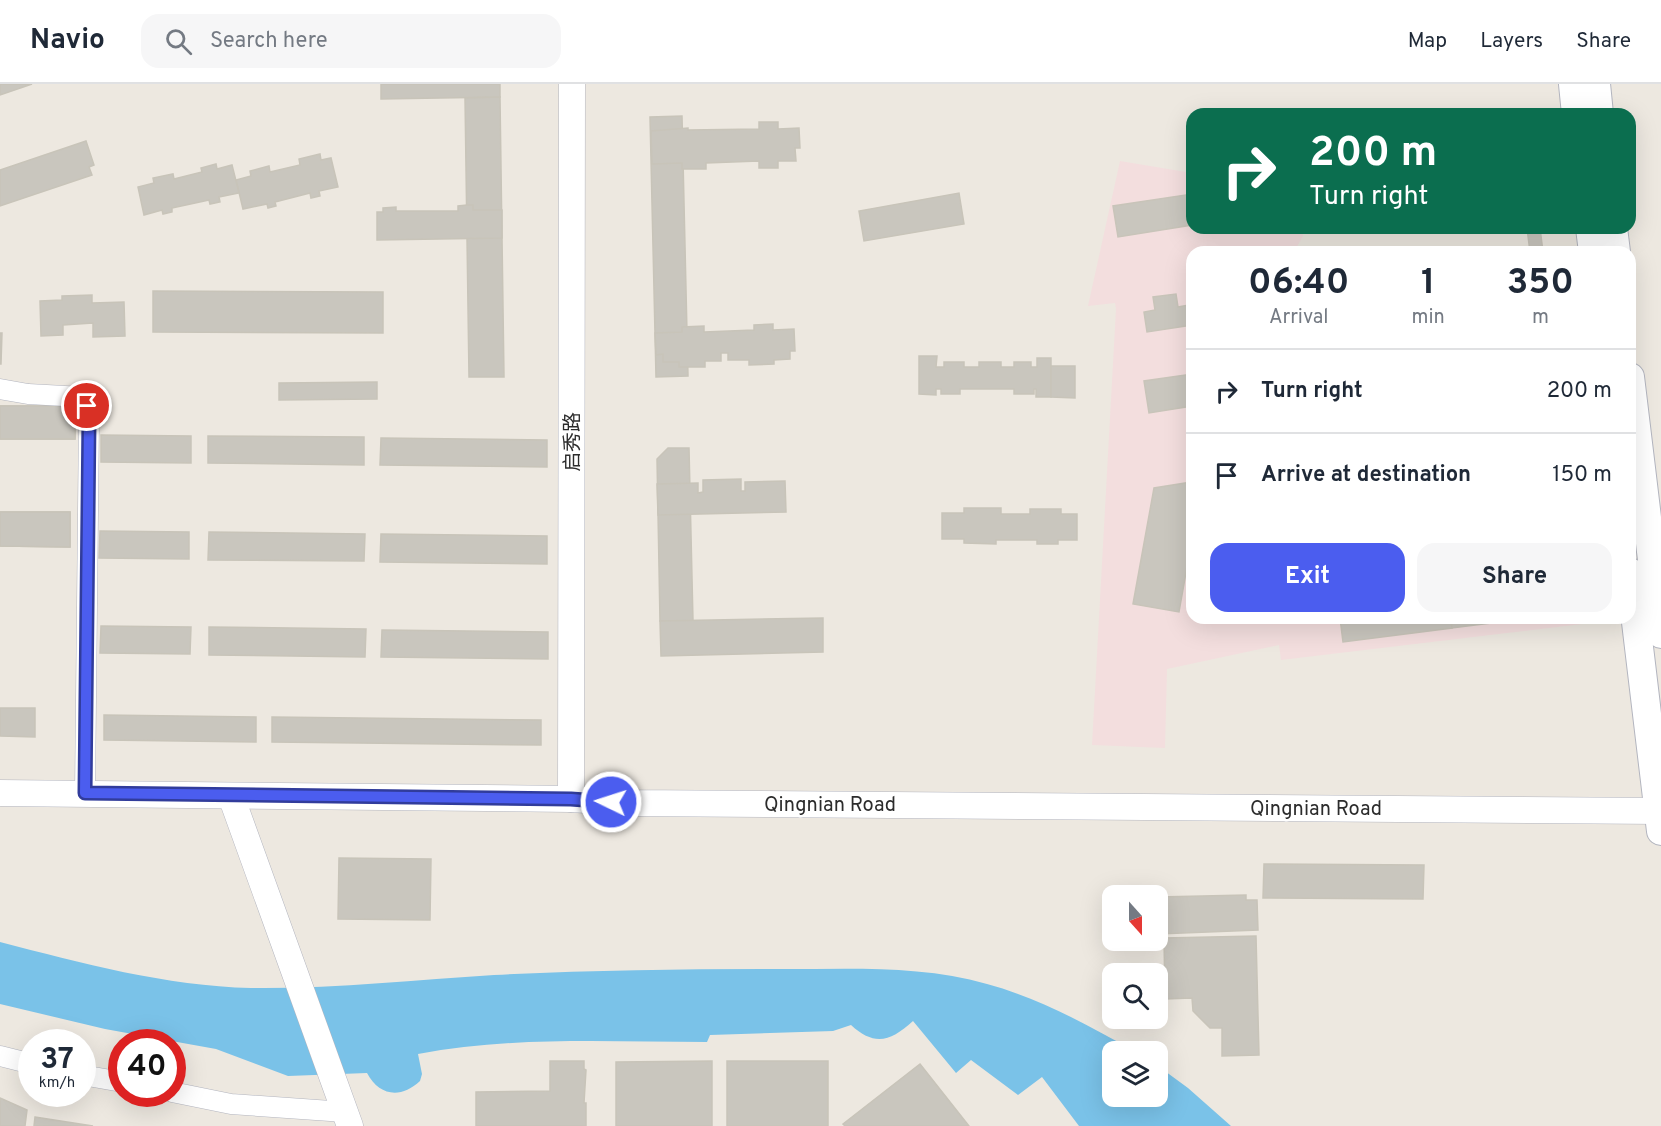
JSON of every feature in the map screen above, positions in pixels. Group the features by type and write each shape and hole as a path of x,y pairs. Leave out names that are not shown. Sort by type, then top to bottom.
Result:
{"main road":[{"path":"1573,84 1575,108"},
{"path":"1596,84 1598,108"},
{"path":"1636,427 1661,634"},
{"path":"1636,621 1660,818"}],"street":[{"name":"启秀路","path":"571,799 572,84"},
{"path":"0,389 28,394 82,397 87,406 89,419 85,793"},
{"name":"Qingnian Road","path":"0,793 571,799 631,803 1660,818"},
{"path":"239,796 347,1106 366,1126"},
{"path":"0,1056 18,1060"},
{"path":"186,1095 231,1104 347,1106"}],"shaded area":[{"path":"1120,161 1186,172 1186,234 1303,234 1297,246 1186,246 1186,624 1583,624 1281,660 1279,645 1167,669 1165,748 1092,745 1116,309 1115,303 1088,306"}],"water":[{"path":"0,942 156,978 251,988 312,987 494,975 640,970 861,969 912,971 962,978 1006,990 1044,1004 1116,1041 1102,1041 1102,1107 1168,1107 1168,1073 1231,1126 1079,1126 1042,1077 1018,1095 971,1060 956,1073 913,1021 897,1033 883,1039 868,1036 851,1025 833,1031 710,1035 707,1042 562,1041 454,1048 418,1054 422,1074 420,1081 405,1091 391,1092 378,1086 367,1073 288,1076 216,1049 186,1044 186,1029 108,1030 0,1004"}],"building":[{"path":"0,84 32,84 0,95"},
{"path":"381,84 500,84 500,97 381,99"},
{"path":"500,97 504,377 469,377 465,98"},
{"path":"682,116 688,376 656,377 650,117"},
{"path":"759,122 778,122 778,129 799,128 800,148 795,148 796,161 778,161 778,168 759,168 759,161 706,163 706,169 682,169 682,163 652,164 651,131 688,128 688,130 759,129"},
{"path":"86,141 94,165 89,167 92,175 0,206 0,170"},
{"path":"320,154 321,160 331,158 338,187 319,191 320,196 311,198 310,193 275,202 276,206 268,208 267,204 243,209 236,180 251,176 250,171 269,166 270,172 300,165 299,159"},
{"path":"216,164 217,169 232,165 239,193 219,197 220,202 210,204 209,200 172,208 172,212 163,214 162,210 144,215 138,187 154,183 153,178 173,174 174,179 202,172 201,168"},
{"path":"959,193 964,224 864,241 859,211"},
{"path":"1186,195 1186,226 1118,237 1113,206"},
{"path":"473,205 473,210 502,210 502,238 377,240 377,212 383,212 383,208 396,207 396,211 458,211 458,206"},
{"path":"1528,234 1541,234 1542,246 1529,246"},
{"path":"153,291 383,292 383,333 153,332"},
{"path":"1176,294 1178,307 1186,306 1186,326 1147,332 1144,312 1155,310 1153,297"},
{"path":"92,295 92,303 124,302 125,336 93,337 93,323 63,325 63,335 41,336 40,301 62,300 62,296"},
{"path":"773,324 773,330 794,329 795,351 790,351 790,359 774,360 774,364 749,365 749,360 728,360 728,353 721,353 721,361 705,361 705,367 679,367 679,362 663,362 663,354 656,355 655,333 682,332 682,327 704,326 704,332 754,330 754,325"},
{"path":"0,333 2,333 1,364 0,364"},
{"path":"919,356 937,356 936,367 944,367 944,362 964,362 964,367 979,367 979,362 1001,362 1001,367 1014,367 1014,362 1031,362 1031,367 1037,367 1037,358 1051,358 1051,397 1036,397 1036,389 1034,389 1034,394 1014,394 1014,389 960,389 960,394 941,394 941,389 936,389 936,395 919,394"},
{"path":"1051,366 1075,366 1075,398 1051,397"},
{"path":"1186,375 1186,407 1149,413 1144,381"},
{"path":"377,382 377,399 279,400 279,383"},
{"path":"0,406 75,406 75,439 0,439"},
{"path":"0,406 75,406 75,439 0,439"},
{"path":"101,435 191,436 191,463 101,462"},
{"path":"208,436 364,437 364,465 208,463"},
{"path":"381,438 547,440 547,467 380,465"},
{"path":"668,448 689,448 693,621 660,621 657,459"},
{"path":"741,479 741,491 745,491 745,482 785,481 786,512 658,515 657,484 698,483 698,493 703,492 703,480"},
{"path":"1186,483 1186,573 1179,612 1133,604 1154,488"},
{"path":"964,508 1001,508 1001,514 1030,514 1030,509 1061,509 1061,514 1077,514 1077,540 1058,540 1058,544 1037,544 1037,540 996,540 996,544 964,543 964,539 942,539 942,513 964,513"},
{"path":"0,512 70,512 70,547 0,546"},
{"path":"0,512 70,512 70,547 0,546"},
{"path":"100,531 189,532 189,559 99,558"},
{"path":"209,532 365,534 364,561 208,560"},
{"path":"381,534 547,536 547,564 380,562"},
{"path":"823,618 823,652 661,656 660,621"},
{"path":"1341,624 1452,624 1452,628 1343,642"},
{"path":"1452,624 1484,624 1452,628"},
{"path":"101,626 191,627 190,654 100,653"},
{"path":"209,627 366,629 365,657 209,655"},
{"path":"382,630 548,632 548,659 381,657"},
{"path":"0,708 35,708 35,737 0,736"},
{"path":"104,715 256,717 256,742 104,740"},
{"path":"272,717 541,720 541,745 272,742"},
{"path":"339,858 431,859 430,920 338,919"},
{"path":"1264,864 1424,865 1423,899 1263,898"},
{"path":"1246,895 1246,900 1257,900 1258,930 1168,934 1168,897"},
{"path":"1256,936 1259,1055 1222,1056 1222,1028 1210,1028 1193,1011 1192,998 1168,999 1168,963 1164,963 1164,951 1168,951 1168,938"},
{"path":"550,1061 584,1061 586,1126 476,1126 476,1092 550,1091"},
{"path":"712,1061 712,1126 616,1126 616,1062"},
{"path":"727,1061 828,1061 828,1126 727,1126"},
{"path":"920,1064 969,1126 845,1126 843,1124"},
{"path":"0,1098 27,1110 25,1126 0,1126"},
{"path":"35,1117 93,1126 34,1126"}],"route":[{"path":"87,406 89,419 85,793 571,799 611,802"}]}
